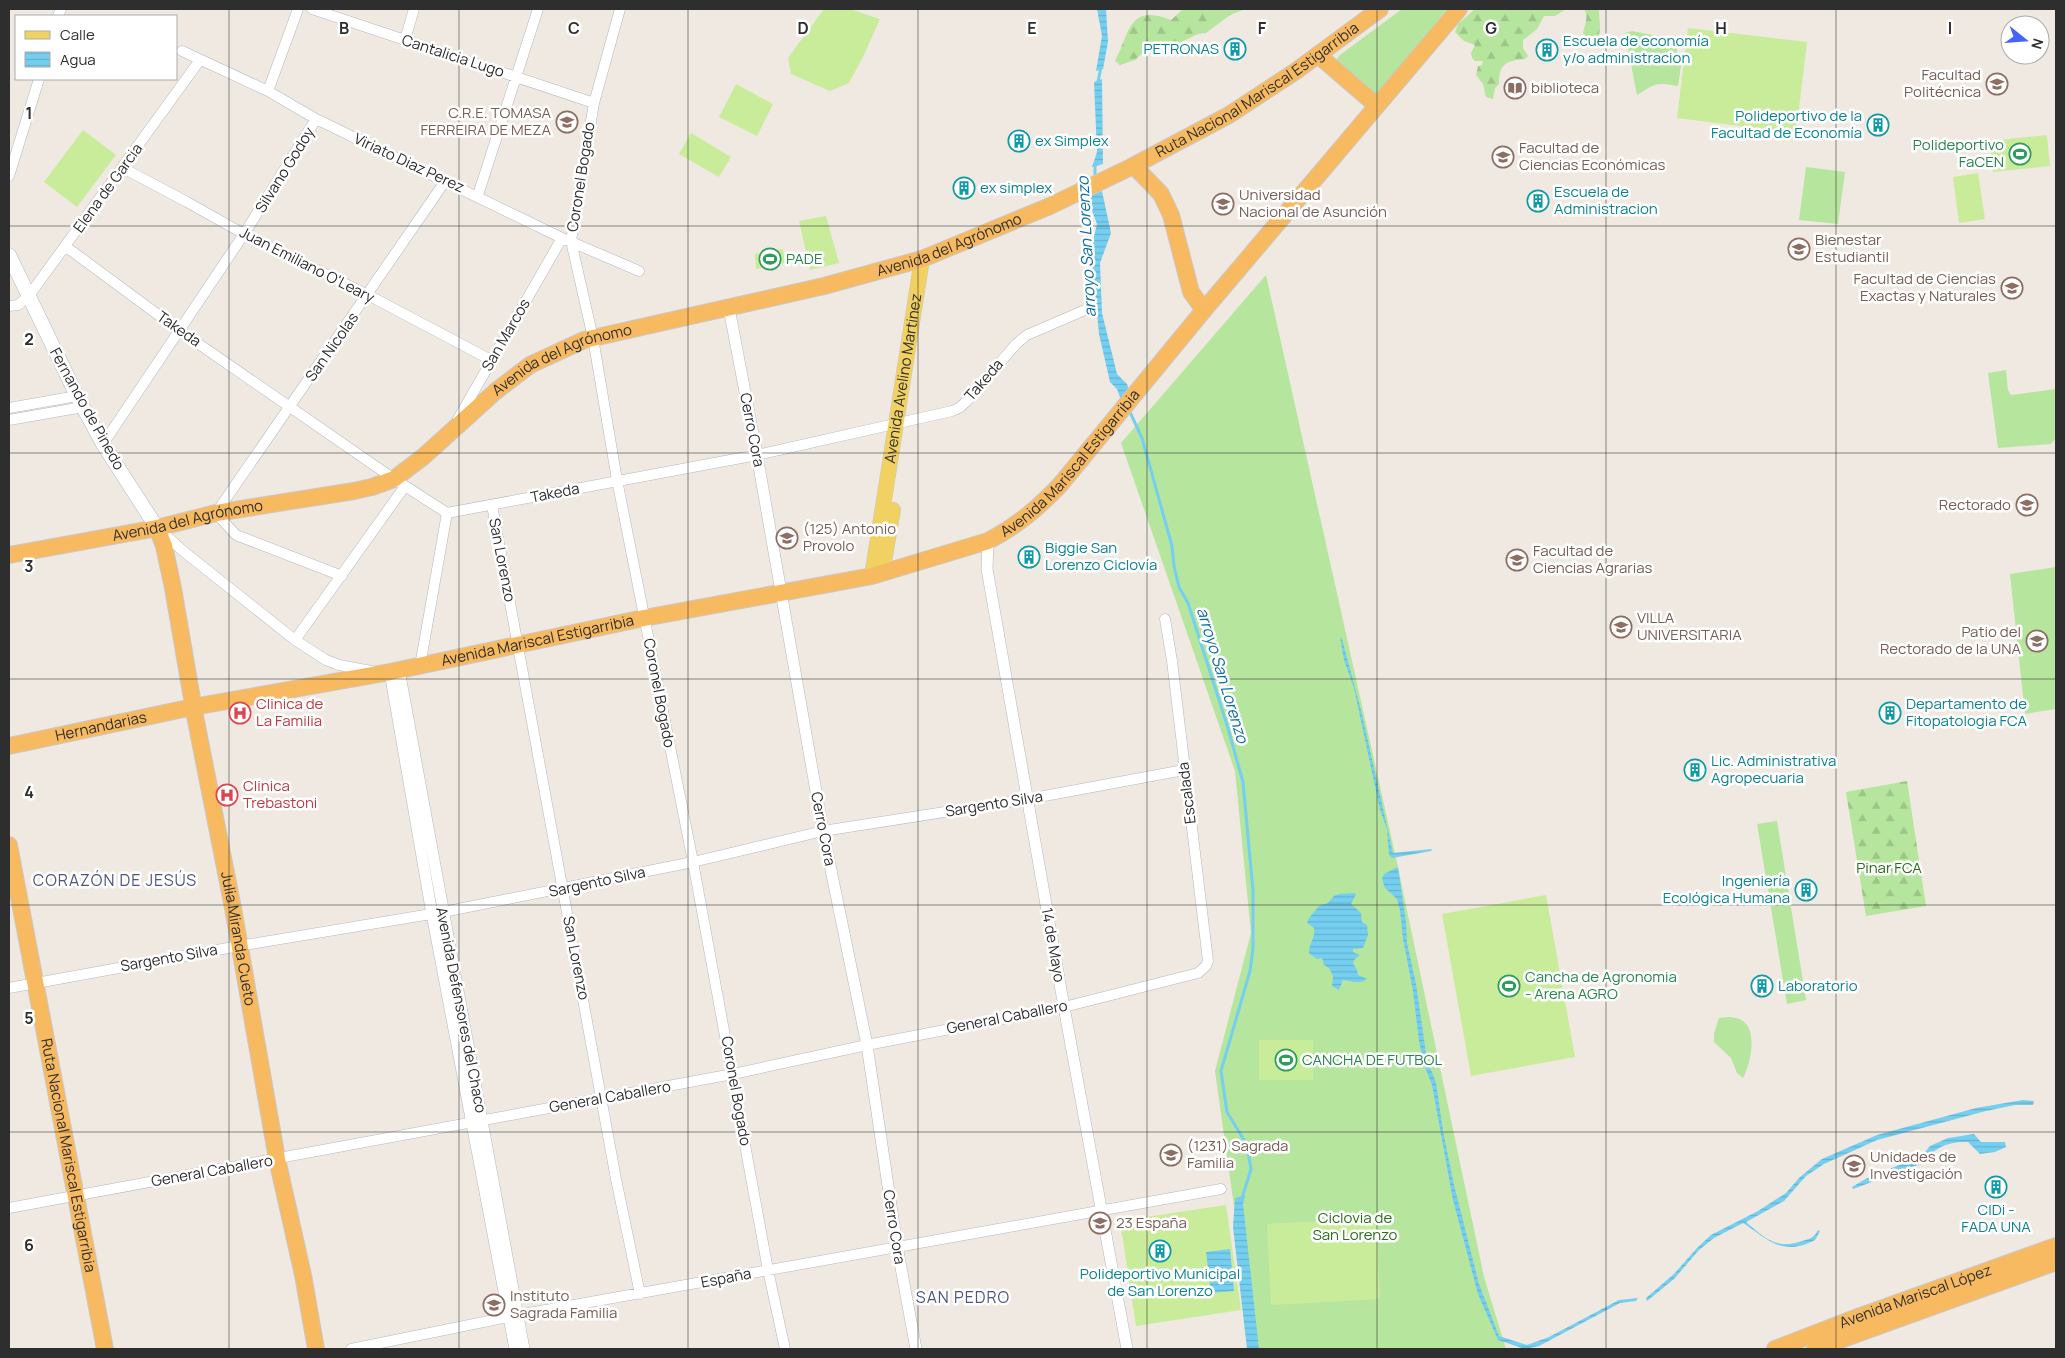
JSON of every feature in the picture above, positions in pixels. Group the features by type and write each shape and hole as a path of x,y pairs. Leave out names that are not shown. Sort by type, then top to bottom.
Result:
{"highway":[{"name":"Ruta Nacional Mariscal Estigarribia","path":"1133,166 1229,115 1296,71 1380,9"},
{"path":"1133,166 1161,194 1172,214 1191,292 1204,310 1459,9"},
{"path":"1318,55 1376,105"},
{"name":"Avenida del Agrónomo","path":"9,555 157,528 216,513 400,482 496,391 530,365 584,340 824,286 922,259 1050,206 1133,166"},
{"name":"Avenida Mariscal Estigarribia","path":"193,707 391,672 644,618 877,574 988,541 1022,522 1040,506 1149,380 1204,310"},
{"name":"Julia Miranda Cueto","path":"157,528 164,546 173,588 193,707 239,946 277,1159 303,1276 316,1349"},
{"name":"Hernandarias","path":"9,746 193,707"},
{"name":"Ruta Nacional Mariscal Estigarribia","path":"9,845 105,1349"},
{"name":"Avenida Mariscal López","path":"1775,1349 2056,1246"},
{"name":"Avenida Mariscal López","path":"1815,1349 2056,1262"}],"main road":[{"name":"Fernando de Pinedo","path":"9,255 80,402 103,444 157,528"},
{"name":"Avenida Avelino Martinez","path":"877,574 901,422 922,259"}],"street":[{"path":"268,91 298,9"},
{"name":"Cantalicia Lugo","path":"312,9 594,103"},
{"path":"405,40 414,9"},
{"path":"478,196 491,149 538,9"},
{"name":"Coronel Bogado","path":"620,9 594,103 567,240 592,338 617,480 693,862 768,1270 785,1349"},
{"name":"Viriato Diaz Perez","path":"182,51 268,91 316,119 446,180 567,240 639,271"},
{"name":"Elena de Garcia","path":"9,306 18,304 28,297 200,60"},
{"path":"9,176 39,80"},
{"name":"Silvano Godoy","path":"103,444 244,234 316,119"},
{"name":"Juan Emiliano O'Leary","path":"123,168 244,234 368,295 492,360"},
{"name":"San Nicolas","path":"216,513 446,180"},
{"name":"San Marcos","path":"451,433 492,360 567,240"},
{"name":"Takeda","path":"65,246 180,331 447,513 757,455 959,408 1016,344 1027,335 1085,310"},
{"name":"Cerro Cora","path":"729,308 757,455 823,831 867,1045 897,1246 916,1349"},
{"path":"9,408 80,402"},
{"path":"9,420 80,402"},
{"path":"295,640 342,576 400,482"},
{"name":"San Lorenzo","path":"492,505 616,1179 640,1294"},
{"path":"216,513 236,535 342,576"},
{"path":"420,666 447,513"},
{"name":"Fernando de Pinedo","path":"157,528 295,640 326,660 339,665 391,672"},
{"name":"14 de Mayo","path":"988,541 987,569 1126,1349"},
{"name":"Escalada","path":"1165,619 1172,662 1208,961 1206,966"},
{"name":"Avenida Defensores del Chaco","path":"391,672 514,1317 524,1349"},
{"name":"Sargento Silva","path":"9,988 239,946 438,913 563,889 693,862 823,831 1028,799 1184,770"},
{"name":"General Caballero","path":"9,1208 733,1074 1064,1006 1198,973 1206,966"},
{"name":"España","path":"351,1349 897,1246 1221,1189"},
{"name":"Avenida Defensores del Chaco","path":"514,1317 515,1349"}],"green space":[{"path":"824,9 850,9 880,19 849,83 830,91 791,74 788,58"},
{"path":"1183,9 1245,9 1230,15 1206,33 1198,34 1177,44 1146,50 1135,60 1120,65 1115,61 1128,31 1138,18 1146,15 1171,20"},
{"path":"1402,9 1447,9 1373,100 1334,62 1340,55"},
{"path":"1475,9 1566,9 1555,16 1544,16 1537,29 1523,40 1523,48 1528,56 1525,59 1512,61 1502,68 1499,84 1495,88 1493,99 1486,97 1483,84 1476,75 1478,66 1482,65 1483,61 1475,61 1472,58 1471,53 1475,45 1464,41 1455,32 1458,24"},
{"path":"1584,9 1599,9 1600,29 1597,41 1589,41 1583,33 1586,23"},
{"path":"1688,28 1807,42 1796,133 1677,118"},
{"path":"1632,31 1652,35 1676,47 1681,66 1678,86 1656,84 1637,95 1625,33"},
{"path":"736,84 773,104 757,136 719,117"},
{"path":"83,130 116,155 77,207 44,182"},
{"path":"691,133 731,157 719,177 679,154"},
{"name":"Polideportivo FaCEN","path":"2047,135 2050,166 1993,172 1989,141"},
{"path":"1806,167 1845,172 1838,224 1799,220"},
{"path":"1978,173 1985,219 1959,223 1953,177"},
{"path":"826,216 839,263 810,270 799,221"},
{"name":"PADE","path":"783,249 785,263 756,269 755,254"},
{"name":"Ciclovia de San Lorenzo","path":"1266,275 1396,858 1484,1277 1506,1349 1254,1349 1215,1071 1251,933 1235,771 1121,443"},
{"path":"2006,370 2008,390 2011,395 2056,389 2056,438 2051,444 1998,448 1988,373"},
{"name":"Patio del Rectorado de la UNA","path":"2056,567 2056,709 2025,714 2010,574"},
{"name":"Pinar FCA","path":"1907,781 1926,906 1866,916 1846,792"},
{"path":"1777,821 1806,1000 1787,1004 1757,824"},
{"name":"Cancha de Agronomia - Arena AGRO","path":"1546,895 1575,1057 1471,1076 1442,914"},
{"path":"1728,1017 1743,1021 1748,1026 1750,1033 1750,1057 1743,1078 1737,1073 1731,1058 1714,1042 1714,1034 1719,1018"},
{"name":"CANCHA DE FUTBOL","path":"1259,1040 1313,1040 1313,1080 1259,1080"},
{"path":"1226,1205 1241,1310 1136,1326 1120,1221"},
{"path":"1376,1218 1380,1299 1271,1305 1267,1224"}],"water":[{"path":"1097,9 1106,9 1108,42 1103,69 1096,71 1102,36"},
{"path":"1102,79 1103,164 1092,167 1097,152 1094,82"},
{"path":"1102,191 1111,233 1100,263 1102,313 1117,374 1127,384 1129,390 1121,400 1117,389 1110,382 1099,334 1091,250 1097,224 1087,197"},
{"path":"1340,637 1361,710 1393,853 1432,849 1431,851 1392,858 1389,855 1387,829 1380,810 1354,688 1344,660"},
{"path":"1398,867 1407,943 1416,984 1427,1060 1436,1082 1443,1131 1454,1185 1479,1284 1499,1336 1527,1345 1549,1337 1619,1300 1638,1298 1636,1301 1620,1303 1539,1346 1525,1349 1498,1340 1478,1294 1453,1200 1432,1085 1424,1065 1419,1041 1400,910 1397,899 1385,888 1382,879 1384,874"},
{"path":"1356,894 1351,904 1361,913 1362,922 1367,925 1368,935 1363,948 1353,949 1353,952 1360,955 1353,963 1358,975 1367,979 1358,982 1343,980 1339,990 1332,986 1333,976 1329,968 1324,965 1322,958 1317,959 1309,953 1314,928 1307,923 1319,906 1328,903 1334,896"},
{"path":"2023,1100 2034,1101 2033,1105 2015,1105 1986,1111 1877,1140 1824,1164 1806,1176 1784,1201 1746,1222 1771,1241 1778,1243 1785,1244 1807,1240 1818,1230 1820,1231 1815,1240 1803,1245 1785,1247 1776,1244 1769,1240 1743,1223 1714,1238 1699,1250 1674,1279 1647,1301 1646,1298 1674,1274 1711,1235 1758,1211 1786,1193 1800,1177 1822,1159 1877,1135 1976,1108"},
{"path":"1974,1134 1981,1142 2005,1142 2006,1147 1995,1152 1980,1154 1968,1142 1948,1144 1937,1149 1923,1163 1853,1189 1852,1187 1869,1177 1922,1156 1930,1146 1948,1138"},
{"path":"1245,1196 1243,1204 1259,1349 1247,1349 1233,1227 1235,1198"},
{"path":"1230,1249 1234,1291 1211,1293 1206,1252"}],"waterway":[{"name":"arroyo San Lorenzo","path":"1098,82 1101,67"},
{"name":"arroyo San Lorenzo","path":"1095,163 1095,179"},
{"name":"arroyo San Lorenzo","path":"1129,410 1142,438 1172,546 1179,587 1188,603 1243,782 1253,891 1253,948 1250,971 1221,1071 1227,1112 1247,1145 1251,1169 1242,1198"}],"place":[{"name":"PETRONAS","path":"1235,49"},
{"name":"Escuela de economía y/o administracion","path":"1547,50"},
{"name":"Facultad Politécnica","path":"1997,84"},
{"name":"biblioteca","path":"1515,88"},
{"name":"C.R.E. TOMASA FERREIRA DE MEZA","path":"567,122"},
{"name":"Polideportivo de la Facultad de Economía","path":"1878,125"},
{"name":"ex Simplex","path":"1019,141"},
{"name":"Polideportivo FaCEN","path":"2020,154"},
{"name":"Facultad de Ciencias Económicas","path":"1503,157"},
{"name":"ex simplex","path":"964,188"},
{"name":"Escuela de Administracion","path":"1538,201"},
{"name":"Universidad Nacional de Asunción","path":"1223,204"},
{"name":"Bienestar Estudiantil","path":"1799,249"},
{"name":"PADE","path":"770,259"},
{"name":"Facultad de Ciencias Exactas y Naturales","path":"2012,288"},
{"name":"Rectorado","path":"2027,505"},
{"name":"(125) Antonio Provolo","path":"787,538"},
{"name":"Biggie San Lorenzo Ciclovía","path":"1029,557"},
{"name":"Facultad de Ciencias Agrarias","path":"1517,560"},
{"name":"VILLA UNIVERSITARIA","path":"1621,627"},
{"name":"Patio del Rectorado de la UNA","path":"2037,641"},
{"name":"Clinica de La Familia","path":"240,713"},
{"name":"Departamento de Fitopatologia FCA","path":"1890,713"},
{"name":"Lic. Administrativa Agropecuaria","path":"1695,770"},
{"name":"Clinica Trebastoni","path":"227,795"},
{"name":"Ingeniería Ecológica Humana","path":"1806,890"},
{"name":"Cancha de Agronomia - Arena AGRO","path":"1509,986"},
{"name":"Laboratorio","path":"1762,986"},
{"name":"CANCHA DE FUTBOL","path":"1286,1060"},
{"name":"(1231) Sagrada Familia","path":"1171,1155"},
{"name":"Unidades de Investigación","path":"1854,1166"},
{"name":"CIDi - FADA UNA","path":"1996,1187"},
{"name":"23 España","path":"1100,1223"},
{"name":"Polideportivo Municipal de San Lorenzo","path":"1160,1251"},
{"name":"Instituto Sagrada Familia","path":"494,1305"}],"district":[{"name":"CORAZÓN DE JESÚS","path":"115,880"},
{"name":"SAN PEDRO","path":"963,1297"}]}
